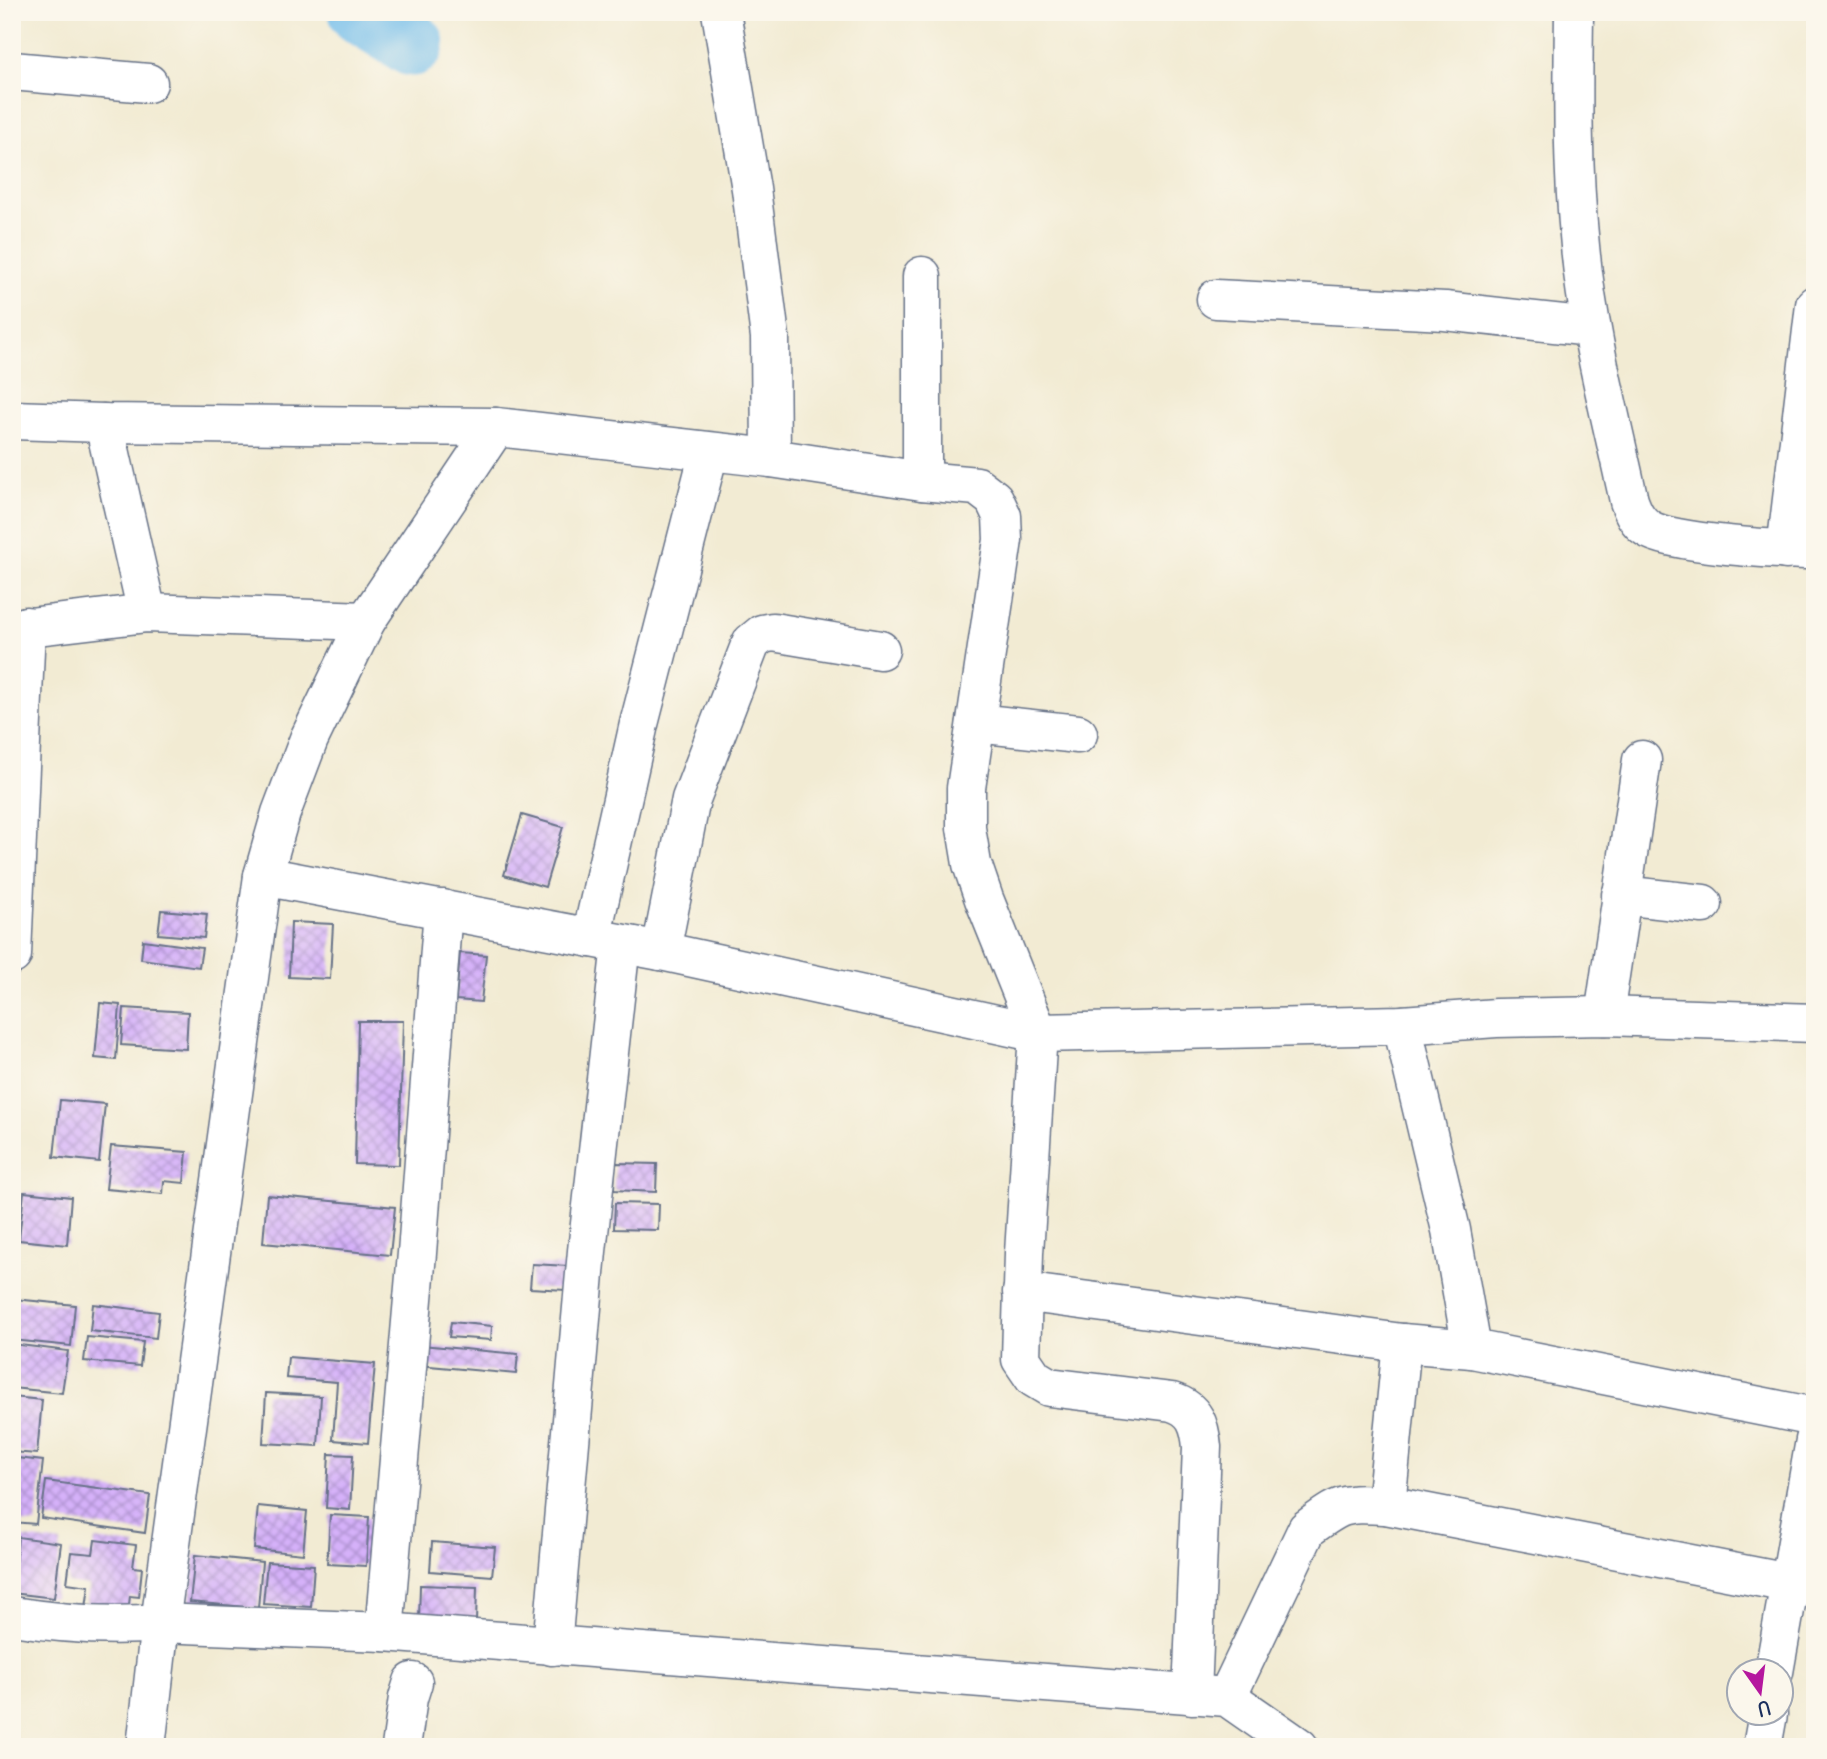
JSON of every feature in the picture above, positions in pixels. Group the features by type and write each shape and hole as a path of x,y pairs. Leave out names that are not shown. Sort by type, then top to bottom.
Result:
{"street":[{"path":"721,12 751,189 770,337 771,458"},
{"path":"1574,12 1573,144 1580,247 1591,327 1629,501 1635,517 1648,529 1672,538 1800,550 1815,305"},
{"path":"12,71 148,83"},
{"path":"922,276 922,481"},
{"path":"1216,299 1445,311 1591,327"},
{"path":"12,420 496,428 771,458 922,481 977,486 994,499 1002,516 1003,540 966,788 966,828 972,864 984,899 1038,1033 1022,1292 1021,1359 1034,1378 1049,1387 1172,1402 1192,1413 1200,1428 1202,1447 1210,1696"},
{"path":"104,423 147,613"},
{"path":"146,1747 160,1623 264,876 281,813 309,739 366,621 496,428"},
{"path":"552,1646 587,1251 606,941 639,724 709,452"},
{"path":"12,955 19,628 147,613 366,621"},
{"path":"661,951 691,799 751,643 762,634 773,632 880,650"},
{"path":"976,723 1078,734"},
{"path":"1604,1016 1642,760"},
{"path":"264,876 661,951 1038,1033 1402,1025 1496,1018 1604,1016 1815,1023"},
{"path":"1621,895 1703,904"},
{"path":"384,1632 443,909"},
{"path":"1402,1025 1451,1230 1472,1349"},
{"path":"1022,1292 1402,1343 1472,1349 1815,1417"},
{"path":"1386,1505 1402,1343"},
{"path":"1778,1658 1802,1586 1815,1440"},
{"path":"1210,1696 1307,1529 1348,1503 1386,1505 1802,1586"},
{"path":"12,1616 61,1623 127,1626 160,1623 384,1632 1210,1696 1299,1747"},
{"path":"401,1747 413,1682"},
{"path":"1762,1747 1765,1728"}],"building":[{"path":"522,815 563,827 545,887 504,875"},
{"path":"161,910 207,914 204,938 158,934"},
{"path":"291,922 333,924 330,979 289,977"},
{"path":"143,940 202,948 199,967 141,959"},
{"path":"460,953 486,955 481,1002 456,1000"},
{"path":"100,1003 120,1005 116,1060 95,1058"},
{"path":"124,1008 188,1012 186,1049 121,1045"},
{"path":"358,1021 403,1021 399,1165 355,1164"},
{"path":"60,1100 105,1104 99,1162 54,1157"},
{"path":"111,1146 187,1152 184,1183 164,1181 163,1194 106,1189"},
{"path":"615,1163 657,1164 656,1192 614,1190"},
{"path":"24,1192 71,1197 67,1245 19,1240"},
{"path":"267,1195 395,1207 390,1255 263,1243"},
{"path":"615,1203 659,1204 658,1230 614,1229"},
{"path":"532,1264 568,1266 566,1290 530,1288"},
{"path":"14,1299 75,1305 71,1346 12,1340"},
{"path":"93,1304 159,1312 156,1338 90,1331"},
{"path":"451,1322 492,1326 491,1340 449,1337"},
{"path":"87,1337 143,1342 140,1366 84,1361"},
{"path":"12,1344 68,1351 62,1393 12,1388"},
{"path":"421,1345 518,1354 516,1374 419,1365"},
{"path":"288,1357 375,1364 368,1443 333,1440 337,1382 286,1378"},
{"path":"266,1393 321,1396 318,1446 263,1443"},
{"path":"12,1397 42,1400 37,1454 12,1452"},
{"path":"329,1454 353,1455 350,1510 326,1508"},
{"path":"17,1458 43,1461 36,1524 12,1522 12,1475 15,1475"},
{"path":"46,1481 150,1495 145,1533 41,1518"},
{"path":"258,1506 307,1511 303,1554 254,1549"},
{"path":"330,1515 369,1517 366,1566 327,1564"},
{"path":"18,1537 61,1543 54,1598 12,1593"},
{"path":"95,1540 136,1545 133,1567 142,1568 139,1597 130,1596 128,1613 86,1608 89,1586 67,1583 71,1552 93,1554"},
{"path":"432,1542 495,1547 492,1576 430,1571"},
{"path":"195,1555 262,1562 258,1608 190,1602"},
{"path":"267,1562 314,1565 311,1607 263,1604"},
{"path":"420,1585 477,1587 476,1622 419,1621"}],"waterway":[{"path":"361,12 412,44"}]}
